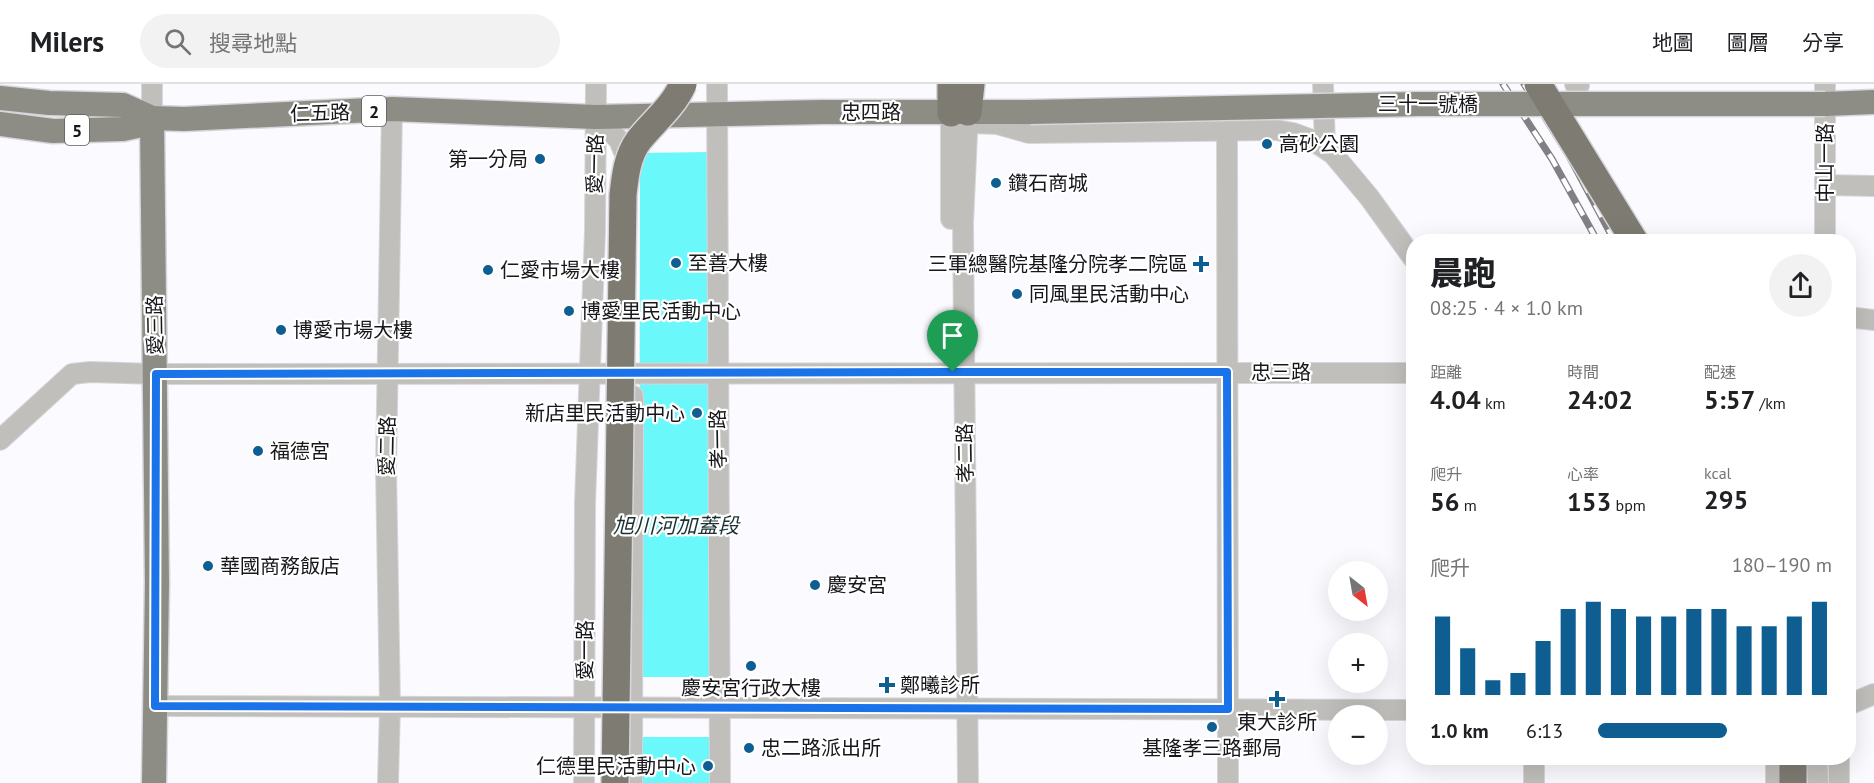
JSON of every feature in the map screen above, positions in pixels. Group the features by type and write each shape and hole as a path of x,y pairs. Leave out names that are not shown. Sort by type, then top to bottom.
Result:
{"highway":[{"path":"605,783 611,196 619,155 626,138 658,99 667,84"},
{"path":"615,783 623,195 628,165 637,142 670,106 683,84"},
{"path":"951,84 963,116"},
{"path":"963,116 971,84"},
{"path":"1538,84 1630,234"},
{"path":"1793,765 1793,783"}],"main road":[{"name":"2","path":"1825,94 1874,102"},
{"name":"三十一號橋","path":"1030,112 1825,94"},
{"name":"5","path":"0,98 50,103 123,105 152,118"},
{"name":"2","path":"596,117 639,116 715,102"},
{"name":"忠四路","path":"715,102 963,116 1030,112"},
{"name":"仁五路","path":"152,118 184,119 392,109 596,117"},
{"name":"5","path":"0,124 53,131 123,129 137,126 152,118"},
{"name":"愛三路","path":"152,118 156,374 154,783"}],"street":[{"path":"152,84 152,118"},
{"path":"596,84 596,117"},
{"path":"1323,84 1325,147 1369,197 1406,248"},
{"name":"中山一路","path":"1825,94 1825,234"},
{"name":"孝一路","path":"715,102 720,783"},
{"name":"愛二路","path":"388,783 390,706 386,468 392,109"},
{"name":"忠四路","path":"963,116 1029,133 1284,131 1325,147"},
{"name":"孝二路","path":"963,116 959,372 962,708 968,783"},
{"name":"愛一路","path":"584,783 585,503 595,231 596,117"},
{"name":"愛一路","path":"596,117 619,140 633,174 632,783"},
{"path":"1227,131 1228,783"},
{"path":"1825,185 1874,186"},
{"path":"1856,318 1874,321"},
{"name":"忠三路","path":"0,440 72,374 90,372 156,374 1406,373"},
{"path":"1856,702 1874,694"},
{"path":"155,706 1406,710"},
{"name":"孝二路","path":"956,783 962,708"},
{"path":"1534,765 1534,783"},
{"path":"1776,765 1776,783"},
{"path":"1817,765 1818,783"},
{"path":"1839,765 1839,783"}],"water":[{"name":"旭川河加蓋段","path":"701,138 710,152 712,783 639,783 640,153"}],"pier":[{"path":"657,84 704,84 704,137 710,147 710,152 640,153 657,137"},
{"path":"639,677 712,677 712,737 639,737"}],"railway":[{"path":"1503,84 1552,159 1594,234"},
{"path":"1524,84 1569,156 1611,234"}],"place":[{"name":"高砂公園","path":"1267,144"},
{"name":"第一分局","path":"540,159"},
{"name":"鑽石商城","path":"996,183"},
{"name":"至善大樓","path":"676,263"},
{"name":"三軍總醫院基隆分院孝二院區","path":"1201,264"},
{"name":"仁愛市場大樓","path":"488,270"},
{"name":"同風里民活動中心","path":"1017,294"},
{"name":"博愛里民活動中心","path":"569,311"},
{"name":"博愛市場大樓","path":"281,330"},
{"name":"新店里民活動中心","path":"697,413"},
{"name":"福德宮","path":"258,451"},
{"name":"華國商務飯店","path":"208,566"},
{"name":"慶安宮","path":"815,585"},
{"name":"慶安宮行政大樓","path":"751,666"},
{"name":"鄭曦診所","path":"887,685"},
{"name":"東大診所","path":"1277,699"},
{"name":"基隆孝三路郵局","path":"1212,727"},
{"name":"忠二路派出所","path":"749,748"},
{"name":"仁德里民活動中心","path":"708,766"}],"route":[{"path":"953,372 1227,372 1228,709 155,706 156,374 953,372"}]}
